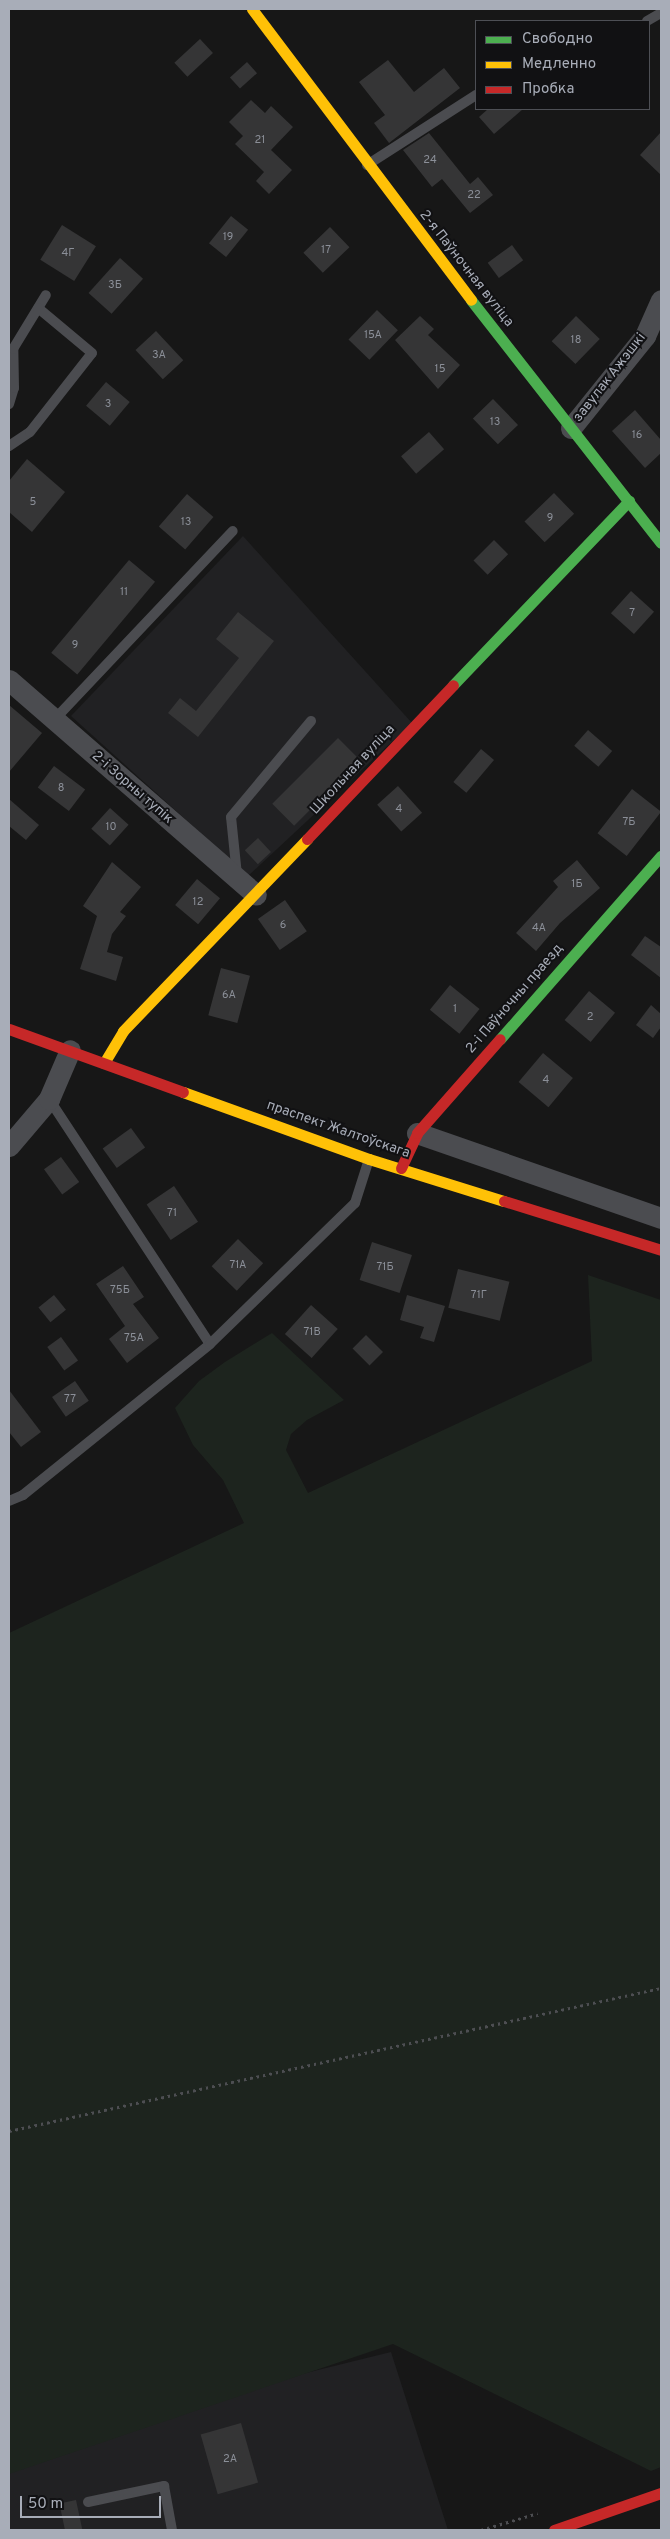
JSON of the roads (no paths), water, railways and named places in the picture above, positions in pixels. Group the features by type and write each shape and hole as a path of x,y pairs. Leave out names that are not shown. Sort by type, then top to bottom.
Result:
{"street":[{"name":"2-я Паўночная вуліца","path":"252,9 366,165 661,543"},
{"name":"завулак Ажэшкі","path":"571,428 644,336 661,300"},
{"name":"Школьная вуліца","path":"104,1063 123,1031 256,895 629,501"},
{"name":"2-і Зорны тупік","path":"9,680 256,895"},
{"name":"2-і Паўночны праезд","path":"401,1168 417,1133 661,856"},
{"name":"праспект Жалтоўскага","path":"9,1029 369,1158 661,1250"},
{"path":"9,1146 50,1099 70,1050"},
{"path":"417,1133 661,1218"},
{"path":"554,2530 661,2493"}],"lane":[{"path":"648,20 661,13"},
{"path":"366,165 475,96"},
{"path":"9,404 14,388 13,349 46,295"},
{"path":"9,446 30,432 92,353 38,308"},
{"path":"54,720 233,531"},
{"path":"237,879 231,817 311,721"},
{"path":"50,1099 210,1344"},
{"path":"9,1501 23,1495 210,1344 355,1202 369,1158"},
{"path":"88,2502 164,2486 172,2530"}]}
